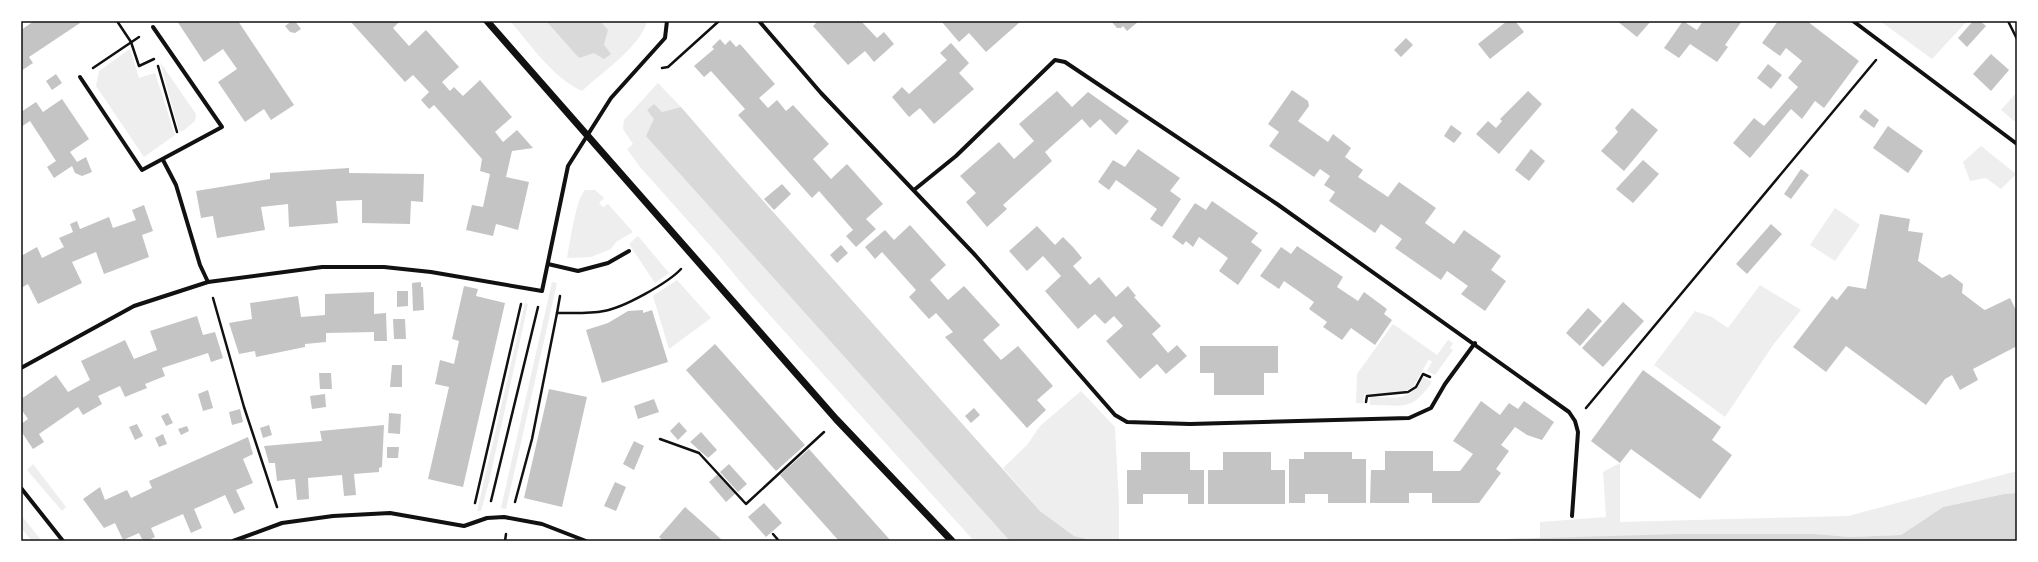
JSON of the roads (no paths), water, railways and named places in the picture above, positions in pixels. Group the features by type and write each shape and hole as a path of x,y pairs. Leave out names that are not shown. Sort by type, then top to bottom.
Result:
{"street":[{"path":"488,21 836,419 952,541"},
{"path":"21,368 134,306 208,282 322,267 384,267 431,272 542,291 568,166 611,98 665,38 667,21"},
{"path":"759,21 821,93 975,255 1115,415 1127,422 1190,424 1410,418 1431,408 1445,384 1475,343"},
{"path":"1853,21 2017,144"},
{"path":"80,77 142,170 163,160 182,147 222,127 153,27"},
{"path":"914,190 956,156 1054,60 1065,62 1277,204 1475,343 1569,412 1575,421 1578,432 1572,516"},
{"path":"163,160 176,185 200,265 208,282"},
{"path":"548,264 578,271 608,263 628,251"},
{"path":"21,488 63,541"},
{"path":"234,541 282,523 333,516 390,513 464,526 487,518 510,518 542,524 586,541"}]}
